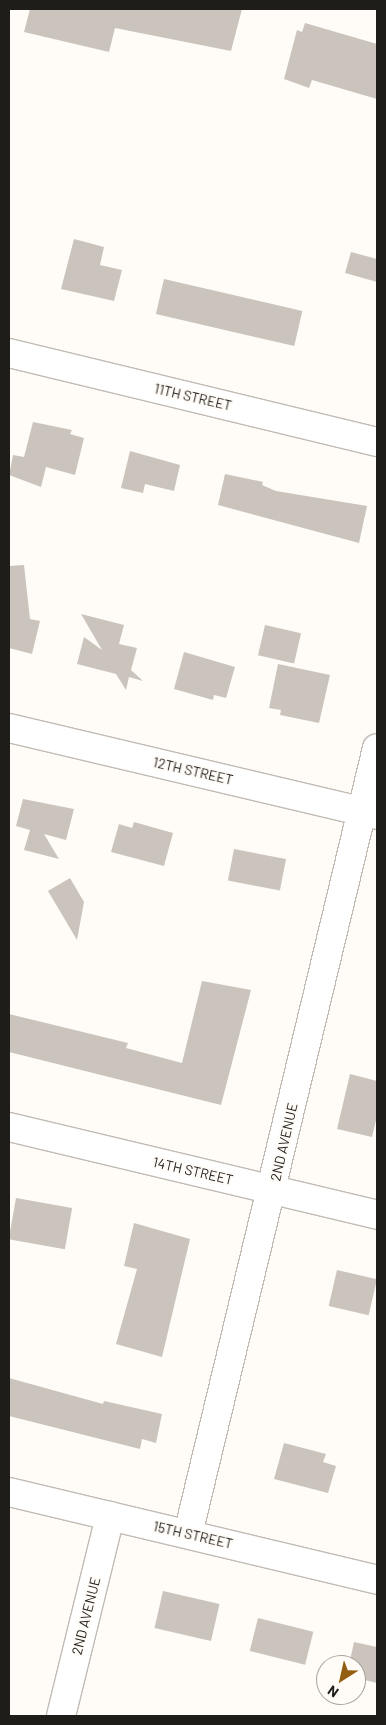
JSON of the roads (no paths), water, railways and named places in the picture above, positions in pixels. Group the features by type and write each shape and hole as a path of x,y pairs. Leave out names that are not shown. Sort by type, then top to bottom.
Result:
{"street":[{"name":"11TH STREET","path":"9,353 377,442"},
{"name":"12TH STREET","path":"9,728 370,813"},
{"name":"2ND AVENUE","path":"188,1534 272,1190 370,813 377,748"},
{"name":"14TH STREET","path":"9,1127 377,1215"},
{"name":"15TH STREET","path":"9,1492 377,1580"},
{"name":"2ND AVENUE","path":"62,1716 110,1516"}]}
